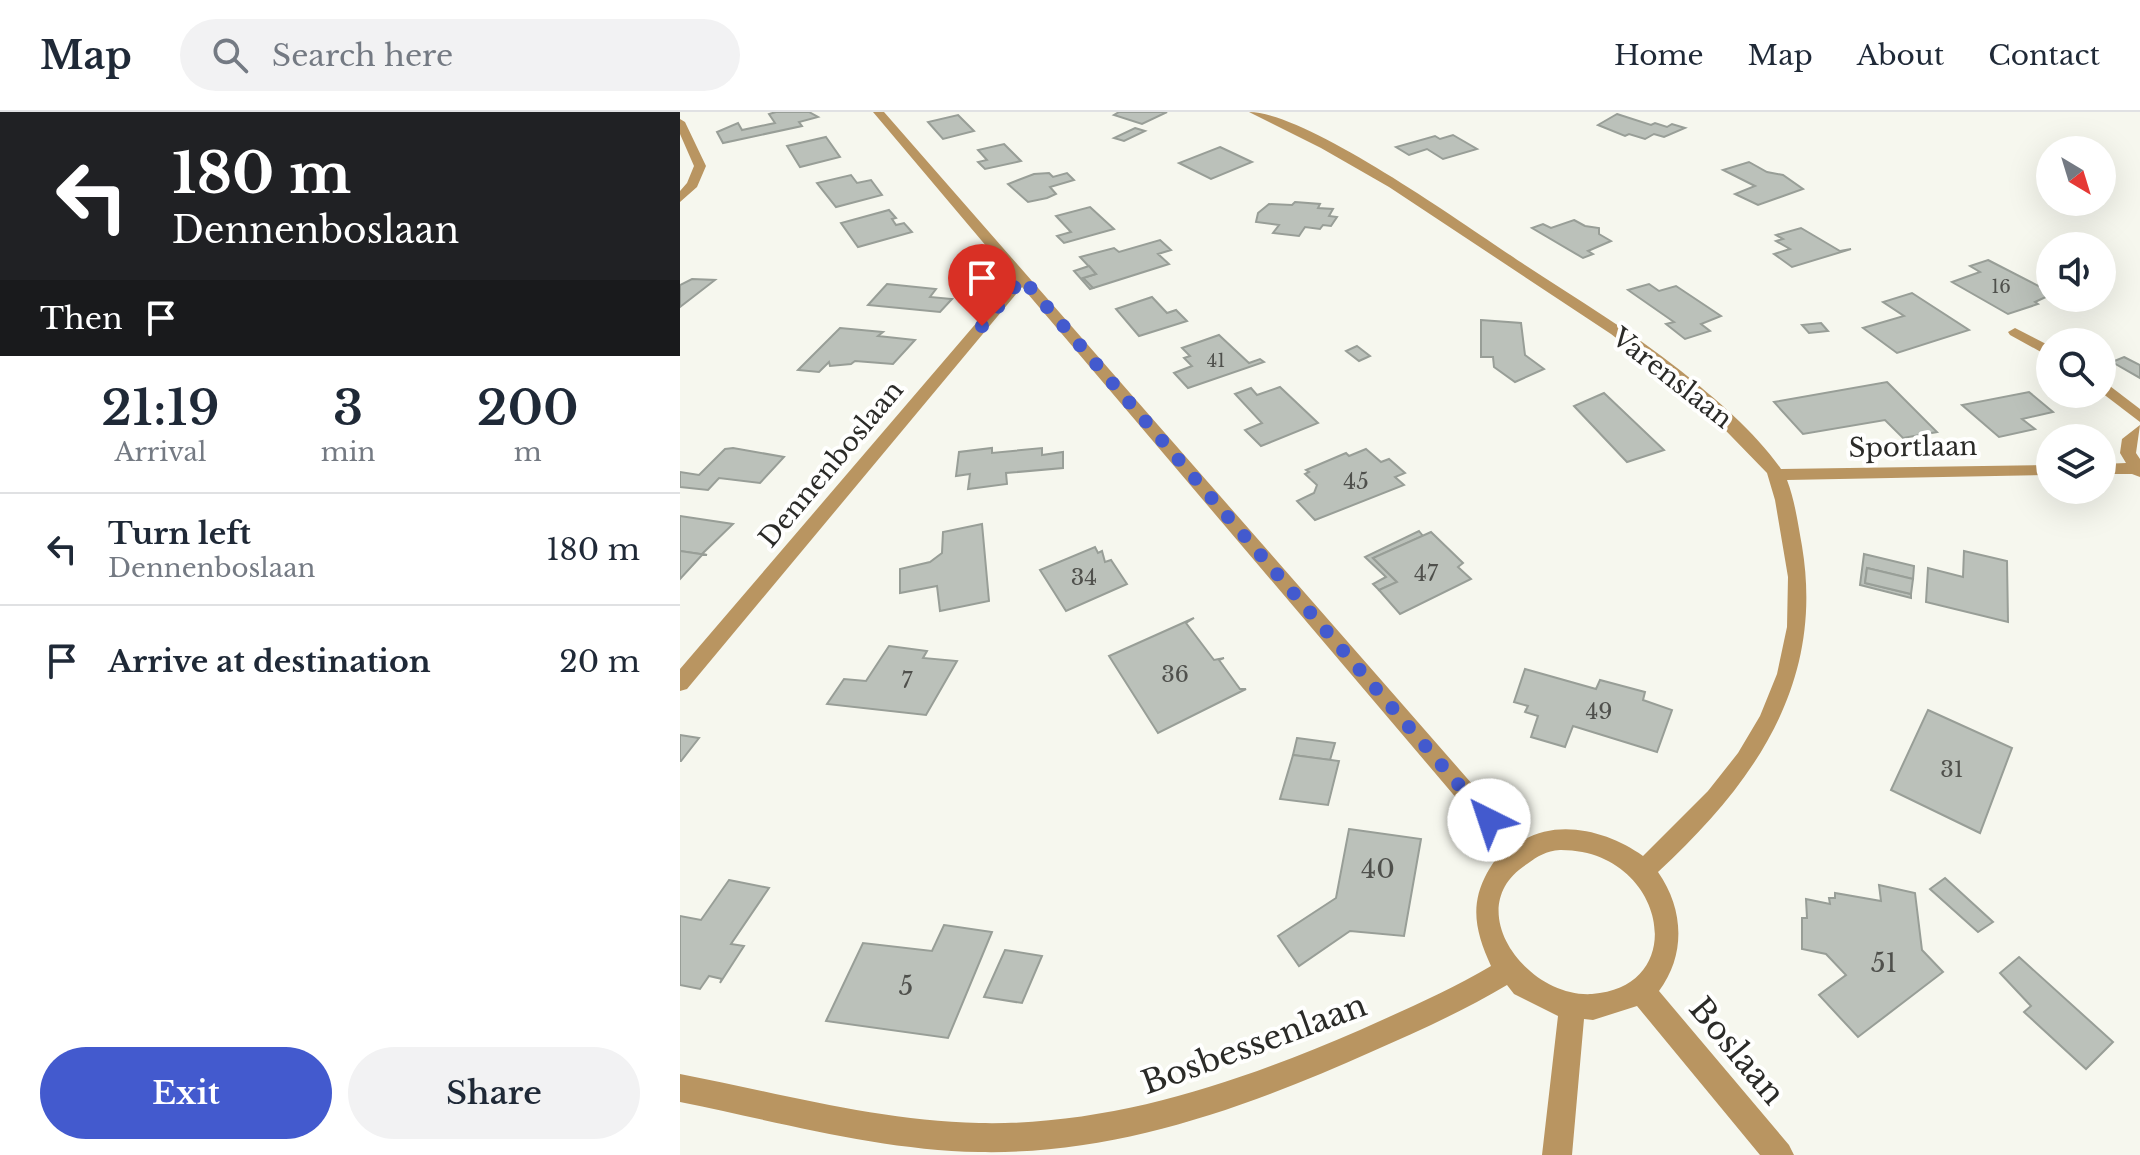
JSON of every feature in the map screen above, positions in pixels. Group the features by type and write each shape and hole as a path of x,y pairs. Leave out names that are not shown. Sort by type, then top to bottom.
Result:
{"street":[{"path":"878,112 1518,853"},
{"name":"Varenslaan","path":"1254,112 1292,127 1355,159 1667,368 1726,417 1777,475 1798,560 1798,626 1781,700 1739,771 1643,871"},
{"path":"680,122 700,166 693,184 680,198"},
{"name":"Dennenboslaan","path":"680,683 1022,278"},
{"path":"2015,332 2036,344"},
{"path":"2116,397 2140,417"},
{"path":"2138,470 2128,453 2130,439 2140,430"},
{"path":"2116,469 2138,470"},
{"name":"Sportlaan","path":"1777,475 2036,470"},
{"path":"1581,840 1619,852 1643,871 1659,893 1669,932 1660,970 1642,991 1616,1004 1572,1008 1529,991 1506,971 1491,945 1486,906 1499,871 1518,853 1542,842 1581,840"},
{"name":"Bosbessenlaan","path":"680,1088 920,1133 1019,1137 1122,1126 1208,1103 1321,1062 1475,991 1506,971"},
{"name":"Boslaan","path":"1642,991 1779,1155"},
{"path":"1557,1155 1572,1008"}],"building":[{"path":"809,112 818,117 799,122 802,126 723,143 717,132 738,123 742,130 775,123 769,114"},
{"path":"1119,112 1167,112 1142,124 1114,115"},
{"path":"1617,114 1651,125 1655,123 1667,127 1672,124 1685,128 1664,137 1654,134 1645,139 1629,134 1625,136 1598,125"},
{"path":"958,115 974,131 943,139 928,122"},
{"path":"1135,128 1145,131 1124,141 1114,138"},
{"path":"1453,135 1477,149 1443,159 1427,149 1409,155 1396,147 1435,136 1440,139"},
{"path":"826,137 840,157 800,167 787,146"},
{"path":"1004,144 1021,161 985,169 978,162 987,160 978,150"},
{"path":"1220,147 1252,162 1211,179 1179,163"},
{"path":"1749,162 1767,172 1783,175 1803,189 1758,205 1735,194 1755,186 1723,170"},
{"path":"1049,173 1053,177 1067,173 1074,180 1050,187 1056,194 1028,202 1008,184 1034,174"},
{"path":"851,175 857,183 871,180 882,195 836,207 817,183"},
{"path":"1295,202 1320,204 1318,208 1333,209 1329,216 1337,217 1331,226 1323,225 1320,229 1305,227 1299,236 1273,233 1279,225 1256,222 1258,213 1269,204 1292,205"},
{"path":"1090,207 1114,229 1064,243 1057,236 1071,232 1056,216"},
{"path":"889,210 896,218 892,219 896,225 904,223 912,232 858,247 841,223"},
{"path":"1574,220 1599,228 1599,234 1611,241 1588,251 1593,254 1583,258 1532,228 1543,224 1551,228"},
{"path":"1801,228 1840,251 1851,249 1792,267 1774,254 1790,249 1776,241 1783,239 1776,235"},
{"path":"1160,240 1171,250 1158,254 1169,264 1093,288 1083,278 1096,274 1080,257 1114,248 1119,252"},
{"path":"1988,260 2036,285 2036,305 2008,314 1952,282 1980,272 1970,266"},
{"path":"1089,266 1096,274 1083,278 1093,288 1090,289 1074,271"},
{"path":"692,279 715,280 680,307 680,285"},
{"path":"887,284 936,289 930,297 952,299 940,312 868,305"},
{"path":"1649,284 1659,291 1676,286 1721,316 1701,324 1710,331 1685,339 1666,324 1674,322 1628,290"},
{"path":"1912,293 1969,330 1897,353 1863,328 1904,316 1883,302"},
{"path":"1152,297 1167,313 1176,310 1187,321 1139,336 1116,309"},
{"path":"1481,320 1521,323 1525,355 1544,369 1515,382 1494,367 1493,357 1481,357"},
{"path":"1821,323 1828,331 1809,333 1802,325"},
{"path":"840,328 883,332 878,336 915,340 893,364 855,361 830,366 829,362 819,372 798,370"},
{"path":"1219,335 1249,363 1260,359 1264,362 1188,388 1174,373 1192,366 1184,358 1190,356 1182,348"},
{"path":"1357,346 1370,356 1359,361 1346,351"},
{"path":"2124,357 2140,365 2140,378 2116,364 2116,360"},
{"path":"1887,382 1937,432 1903,438 1885,420 1803,434 1774,402"},
{"path":"1280,387 1318,423 1261,446 1245,430 1262,423 1235,394 1251,388 1257,395"},
{"path":"2029,392 2036,398 2036,408 2048,408 2053,412 2022,419 2035,429 1999,437 1962,405"},
{"path":"1604,393 1664,450 1627,462 1574,406"},
{"path":"992,448 992,453 1042,448 1042,455 1063,452 1063,468 1006,473 1007,484 968,489 970,474 956,476 959,452"},
{"path":"725,449 784,457 760,483 719,478 708,490 680,487 680,472 699,475"},
{"path":"1366,449 1381,462 1389,459 1405,473 1395,477 1404,485 1315,520 1297,501 1314,493 1317,485 1305,474 1309,472 1306,470 1346,453 1349,456"},
{"path":"680,516 733,524 702,554 707,555 680,551"},
{"path":"982,524 989,601 940,611 937,586 900,593 900,569 930,562 942,553 943,532"},
{"path":"1419,531 1423,536 1373,558 1397,582 1379,590 1373,584 1386,577 1365,557"},
{"path":"1431,532 1463,563 1458,567 1471,579 1400,614 1379,590 1397,582 1373,558"},
{"path":"1095,547 1098,553 1102,551 1105,562 1111,560 1127,584 1066,611 1040,570"},
{"path":"680,551 707,555 702,555 680,579"},
{"path":"1964,551 2007,561 2008,622 1926,602 1928,568 1963,577"},
{"path":"1864,554 1914,566 1913,579 1867,568 1865,583 1911,594 1911,598 1860,585"},
{"path":"1867,568 1913,579 1911,594 1865,583"},
{"path":"1194,618 1186,623 1214,660 1224,658 1219,660 1240,689 1246,689 1158,733 1109,656"},
{"path":"889,646 927,651 923,658 957,661 926,715 827,704 844,679 866,681"},
{"path":"1525,669 1596,689 1600,680 1645,692 1643,700 1672,710 1657,752 1573,726 1565,747 1531,737 1538,716 1525,712 1528,706 1514,702"},
{"path":"1928,710 2012,748 1980,833 1891,790"},
{"path":"680,735 699,738 681,761 680,761"},
{"path":"1297,738 1335,743 1330,760 1293,755"},
{"path":"1293,755 1339,761 1328,805 1280,799"},
{"path":"1349,829 1421,839 1404,936 1350,931 1299,966 1278,936 1336,898"},
{"path":"1945,878 1993,922 1978,932 1930,889"},
{"path":"729,880 769,888 731,944 744,946 720,983 722,979 709,976 700,989 680,985 680,916 701,920"},
{"path":"1879,885 1915,893 1922,950 1943,972 1858,1037 1819,995 1846,975 1826,954 1802,949 1802,918 1807,918 1806,899 1830,904 1829,898 1835,898 1835,893 1881,901"},
{"path":"944,925 992,932 948,1038 826,1021 863,943 932,951"},
{"path":"1005,950 1042,956 1022,1003 984,997"},
{"path":"2019,957 2113,1042 2086,1069 2024,1012 2031,1006 2000,973"}],"route":[{"path":"982,326 1022,278 1489,820"}]}
